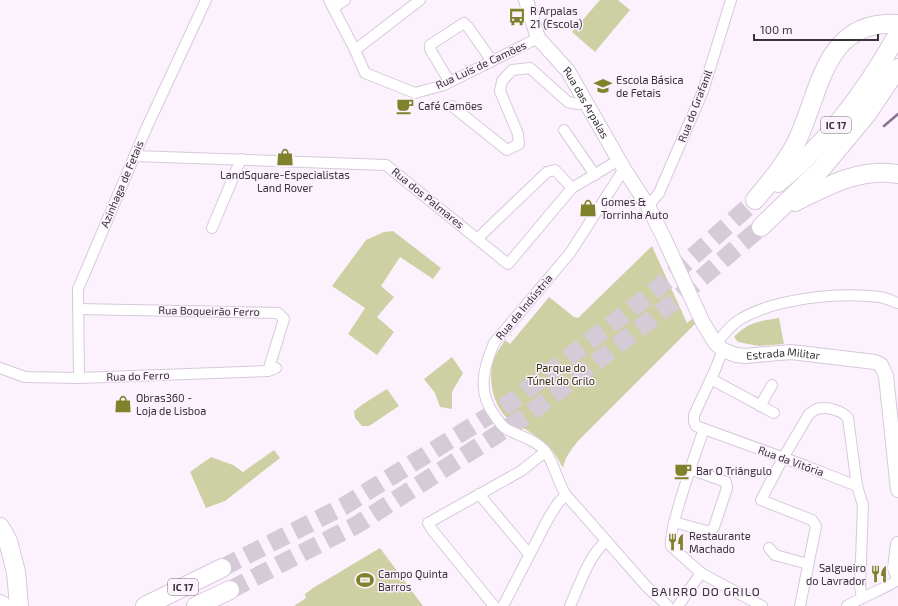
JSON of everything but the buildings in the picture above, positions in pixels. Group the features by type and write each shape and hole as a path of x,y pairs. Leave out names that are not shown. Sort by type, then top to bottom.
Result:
{"highway":[{"name":"IC 17","path":"898,24 888,23 872,25 850,36 838,47 828,61 795,143 786,161 752,204 794,169 840,120 881,63 898,34"},
{"name":"IC 17","path":"761,227 822,168 867,114 898,68"},
{"path":"780,210 824,188 855,176 885,172 898,174"},
{"path":"4,534 16,572 19,606"},
{"name":"IC 17","path":"145,606 222,568"},
{"name":"IC 17","path":"202,604 230,590"}],"street":[{"name":"Azinhaga de Fetais","path":"79,378 78,289 134,156 206,0"},
{"path":"331,4 345,0"},
{"path":"355,50 420,0"},
{"name":"Rua das Arpalas","path":"526,0 538,38 568,72 648,206"},
{"name":"Rua do Grafanil","path":"648,206 659,193 703,91 732,0"},
{"name":"Rua Luís de Camões","path":"331,4 365,73 415,93 451,81 538,38"},
{"path":"451,81 446,76 430,49 430,45 464,23 492,61"},
{"path":"452,106 507,150 519,144 518,134 500,91 502,81 512,70 530,68 568,102 578,104 586,103"},
{"path":"564,130 595,174"},
{"name":"Rua dos Palmares","path":"134,156 386,165 478,238 508,264 572,188 595,174 622,164"},
{"path":"212,228 241,159"},
{"name":"Rua da Indústria","path":"622,164 570,253 494,344 487,360 483,382 488,407 504,427 537,444 545,452 552,463 566,496 647,588 668,606"},
{"path":"478,238 547,172 555,170 572,188"},
{"path":"648,206 703,323 719,347"},
{"path":"759,605 701,573 671,546 670,542 674,522 704,429 696,426 694,415 711,379 719,347 728,330 738,320 772,305 839,296 882,297 898,303"},
{"name":"Rua Boqueirão Ferro","path":"78,309 278,313 284,319 272,370"},
{"name":"Estrada Militar","path":"719,347 736,355 745,356 791,352 859,359 875,362 881,365 886,376 898,490"},
{"name":"Rua do Ferro","path":"0,368 25,377 79,378 272,370"},
{"path":"711,379 774,413"},
{"path":"760,406 772,385"},
{"path":"800,606 816,526 812,520 761,500 783,458 809,414 815,409 821,408 840,411 848,418 858,486 863,505 860,580 862,597"},
{"name":"Rua da Vitória","path":"704,429 858,486"},
{"path":"494,606 428,523 522,471 545,452"},
{"path":"674,522 710,532 714,527 727,488 726,482 690,469"},
{"path":"479,494 529,554"},
{"path":"503,606 551,514 558,503 566,496"},
{"path":"570,606 591,562 600,546 606,541"},
{"path":"898,544 895,568 898,576"},
{"path":"769,548 775,555 808,564"},
{"path":"678,606 701,573"},
{"path":"847,606 862,597 898,580"}],"green space":[{"path":"600,0 618,0 630,10 595,52 572,32"},
{"path":"393,231 441,268 433,279 400,257 381,286 394,297 377,317 394,332 377,355 348,334 365,308 332,286 366,240 384,232"},
{"name":"Parque do Túnel do Grilo","path":"652,246 687,323 692,319 696,323 578,441 567,457 563,468 547,444 537,436 511,422 501,411 497,404 491,383 494,358 505,340 510,344 549,297 574,317 578,318"},
{"path":"779,318 784,344 759,346 738,342 734,337 749,325 760,321"},
{"path":"452,357 463,373 452,392 452,409 440,407 435,393 424,379"},
{"path":"387,389 399,406 369,426 362,426 355,418 354,411"},
{"path":"274,450 280,458 225,501 206,508 190,472 211,457 233,465 243,472"},
{"name":"Campo Quinta Barros","path":"380,548 423,606 294,606 306,598 305,594 313,588"}],"waterway":[{"path":"884,126 898,114"}],"tunnel":[{"path":"222,568 344,506 511,402 658,288 748,207"},
{"path":"230,590 358,524 526,416 671,304 761,227"}],"place":[{"name":"R Arpalas 21 (Escola)","path":"517,17"},
{"name":"Escola Básica de Fetais","path":"603,86"},
{"name":"Café Camões","path":"405,106"},
{"name":"LandSquare-Especialistas Land Rover","path":"285,157"},
{"name":"Gomes & Torrinha Auto","path":"588,208"},
{"name":"Obras360 - Loja de Lisboa","path":"123,404"},
{"name":"Bar O Triângulo","path":"683,471"},
{"name":"Restaurante Machado","path":"676,542"},
{"name":"Salgueiro do Lavrador","path":"879,574"},
{"name":"Campo Quinta Barros","path":"365,580"}],"district":[{"name":"BAIRRO DO GRILO","path":"706,592"}]}
